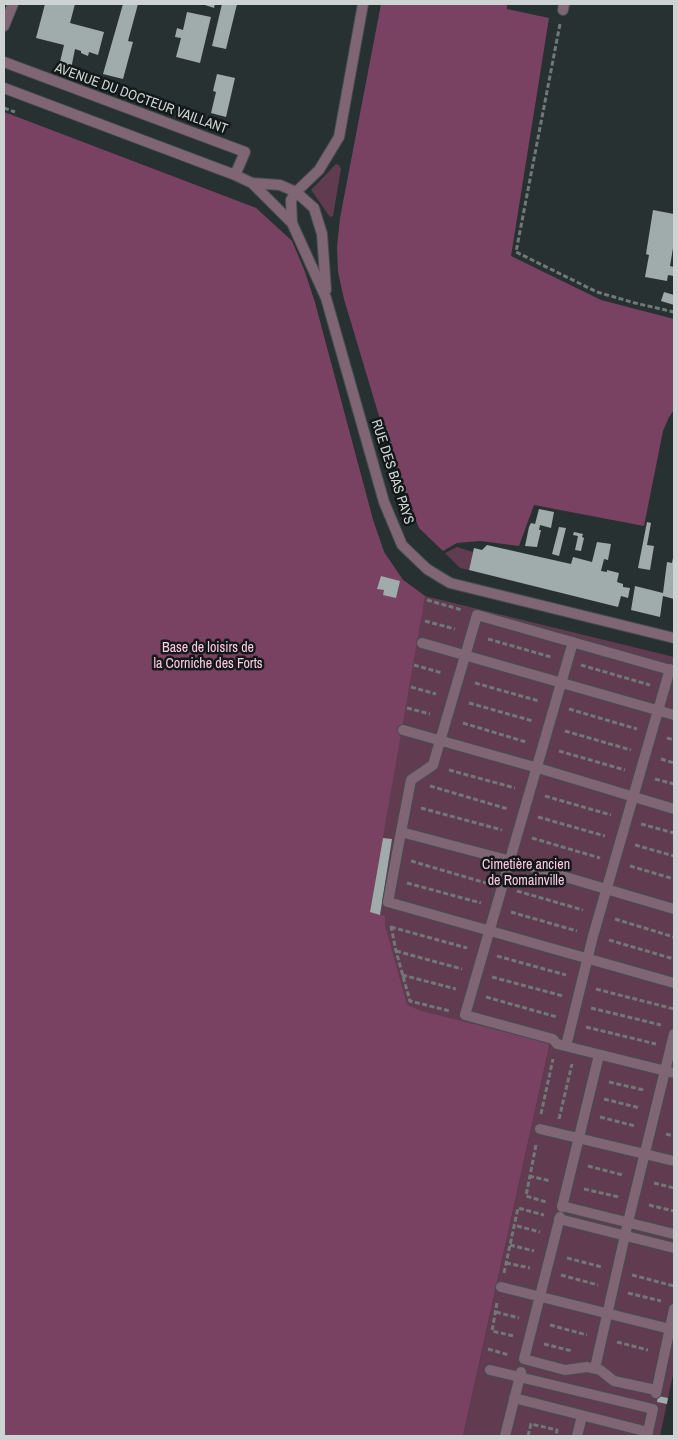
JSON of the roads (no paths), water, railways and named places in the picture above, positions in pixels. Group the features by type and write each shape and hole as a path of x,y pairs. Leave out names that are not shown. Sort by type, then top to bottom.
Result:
{"street":[{"path":"4,26 13,4"},
{"path":"252,183 280,185 296,192 319,170 339,137 363,4"},
{"name":"AVENUE DU DOCTEUR VAILLANT","path":"4,62 245,152 236,175"},
{"path":"4,88 236,175 252,183 292,222"},
{"name":"RUE DES BAS PAYS","path":"326,298 322,234 314,208 296,192 291,200 292,222 326,298 382,494 402,546 426,569 450,583 674,638"},
{"path":"571,1047 571,1024 587,958 658,710 672,670 477,614 434,765 410,780 388,902 490,929 587,958 674,983"},
{"path":"573,642 465,1015 553,1039 557,1044 670,1072"},
{"path":"422,644 674,715"},
{"path":"403,730 674,809"},
{"path":"401,832 511,861 674,909"},
{"path":"594,1368 660,1094 670,1072 671,1048 674,1034"},
{"path":"599,1055 524,1359 565,1370 587,1366 600,1370 614,1381 656,1391 664,1354 672,1330 674,1309"},
{"path":"540,1128 674,1161"},
{"path":"561,1212 628,1222 674,1234"},
{"path":"561,1212 625,1235 674,1248"},
{"path":"501,1287 672,1330"},
{"path":"490,1370 520,1375 653,1410 648,1434 514,1398"},
{"path":"505,1436 520,1375"},
{"path":"577,1436 582,1416"}],"park label":[{"name":"Base de loisirs de la Corniche des Forts","path":"208,656"},
{"name":"Cimetière ancien de Romainville","path":"526,874"}]}
